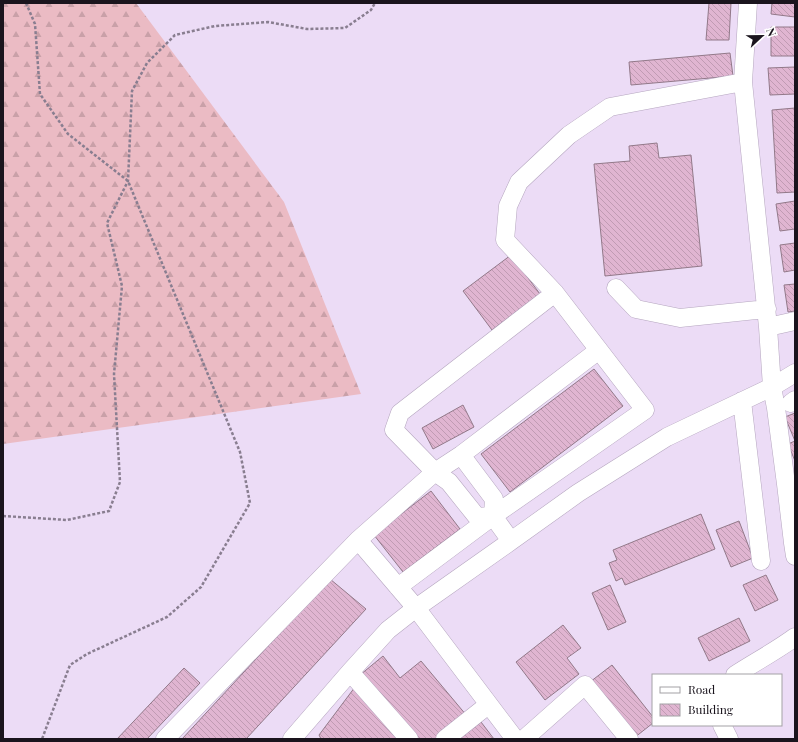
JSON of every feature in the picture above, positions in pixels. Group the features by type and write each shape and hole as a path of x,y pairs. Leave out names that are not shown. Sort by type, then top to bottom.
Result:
{"street":[{"path":"748,3 743,82 767,309 772,387 791,482 793,543 795,556"},
{"path":"398,587 493,516 645,410 555,293 504,240 508,206 519,182 568,135 610,107 743,82"},
{"path":"616,288 636,308 680,318 767,309"},
{"path":"493,516 477,517 449,482 435,472 394,430 400,413 555,293"},
{"path":"768,327 795,321"},
{"path":"165,739 358,540 435,472 461,455 599,350"},
{"path":"300,736 350,672 388,630 416,608 578,494 667,437 772,387 795,373"},
{"path":"742,401 761,561"},
{"path":"461,455 494,500 493,516 512,541"},
{"path":"358,540 416,608 515,739"},
{"path":"736,674 795,638"},
{"path":"350,672 409,739"},
{"path":"524,739 585,685 629,739"},
{"path":"445,739 488,705"},
{"path":"722,726 729,739"}],"path":[{"path":"26,3 35,24 40,94 68,134 128,181 240,452 250,503 201,587 167,617 87,654 70,665 42,739"},
{"path":"3,516 67,520 109,511 120,482 114,374 122,286 107,223 128,181 132,90 147,63 175,35 215,26 268,22 307,29 345,28 371,10 375,3"}],"green space":[{"path":"3,3 136,3 284,202 361,394 3,444"}],"building":[{"path":"709,3 731,3 729,40 706,40"},
{"path":"772,3 795,3 795,17 771,14"},
{"path":"771,27 795,27 795,56 771,56"},
{"path":"730,53 733,76 631,85 629,62"},
{"path":"795,67 795,94 770,95 768,68"},
{"path":"795,108 795,192 777,193 772,110"},
{"path":"657,143 659,158 691,155 702,266 605,276 594,164 630,161 629,146"},
{"path":"795,201 795,229 780,231 776,204"},
{"path":"795,243 795,270 784,272 780,245"},
{"path":"511,255 540,294 492,330 463,291"},
{"path":"795,284 795,311 788,312 784,285"},
{"path":"594,369 623,406 510,492 481,454"},
{"path":"463,405 474,427 433,449 422,428"},
{"path":"795,413 795,441 785,417"},
{"path":"795,441 795,461 788,444"},
{"path":"431,491 460,529 403,572 374,535"},
{"path":"701,514 715,549 625,585 622,578 616,581 609,563 617,560 613,550"},
{"path":"739,521 753,558 731,567 716,530"},
{"path":"766,575 778,600 755,611 743,585"},
{"path":"330,579 366,609 246,739 182,739"},
{"path":"610,585 626,622 608,630 592,593"},
{"path":"739,618 750,641 709,661 698,638"},
{"path":"563,625 581,648 567,658 579,674 545,700 516,662"},
{"path":"383,656 400,678 421,661 467,716 440,739 414,739 360,675"},
{"path":"612,665 652,716 652,724 634,738 590,682"},
{"path":"184,668 200,683 147,739 117,739"},
{"path":"355,687 398,739 321,739 319,735"},
{"path":"481,722 494,739 459,739"}]}
